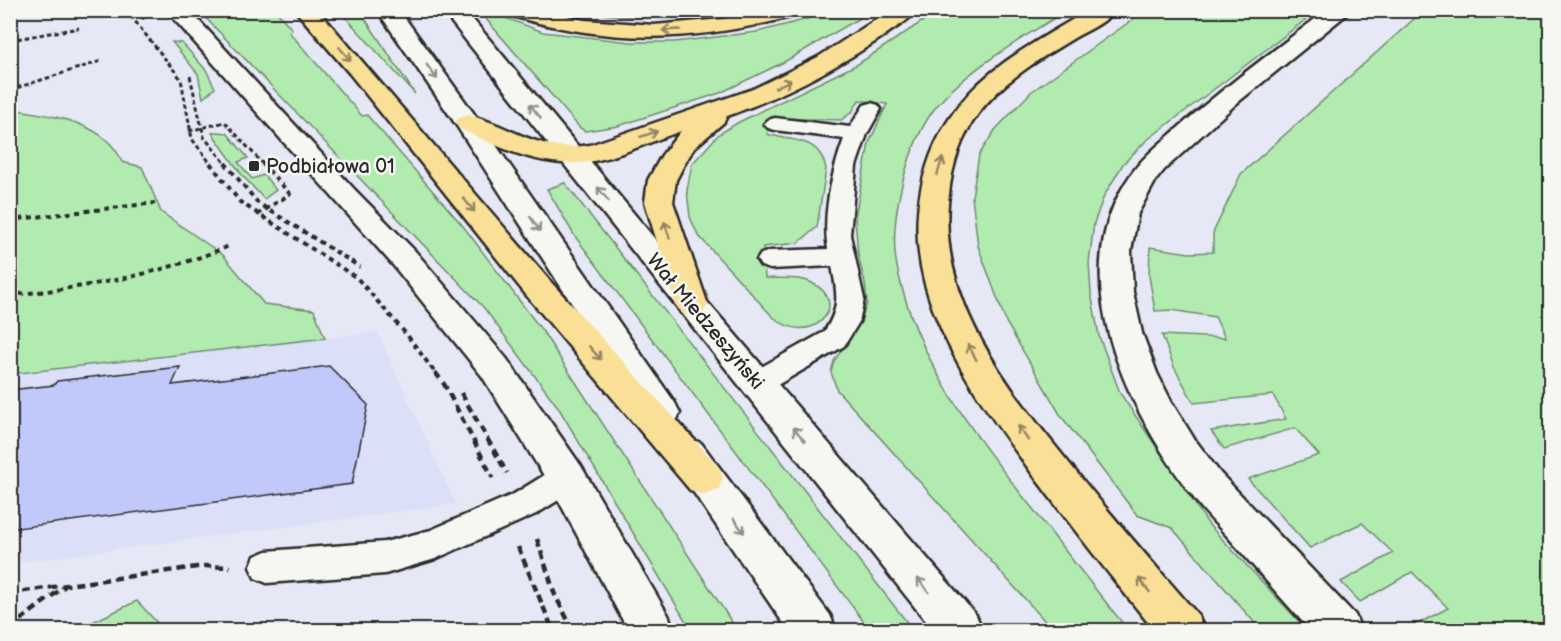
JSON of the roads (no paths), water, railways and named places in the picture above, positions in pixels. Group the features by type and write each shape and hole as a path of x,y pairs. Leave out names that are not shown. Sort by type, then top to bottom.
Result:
{"highway":[{"path":"306,10 358,69 538,288 705,478"},
{"path":"517,10 562,23 597,29 666,31 736,24 791,10"},
{"path":"468,123 490,134 539,152 572,156 599,150 729,107 774,89 837,57 906,10"},
{"path":"1104,10 1003,76 969,110 946,150 938,172 933,195 932,226 935,254 948,307 1002,402 1030,442 1182,630"},
{"path":"692,305 659,202 662,180 686,141 703,125 729,107"}],"street":[{"path":"388,10 468,123 705,478 814,630"},
{"name":"Wał Miedzeszyński","path":"453,10 960,630"},
{"path":"1339,630 1202,480 1180,448 1155,406 1128,342 1119,310 1115,262 1119,232 1127,206 1143,177 1217,106 1341,10"},
{"path":"163,18 336,187 404,258 494,367 567,478 652,630"}],"lane":[{"path":"757,383 834,339 845,322 851,299 838,235 845,166 856,134 871,109"},
{"path":"775,124 856,134"},
{"path":"770,260 843,257"},
{"path":"267,567 385,558 435,544 525,504 567,478"}],"place":[{"name":"Podbiałowa 01","path":"254,166"}]}
